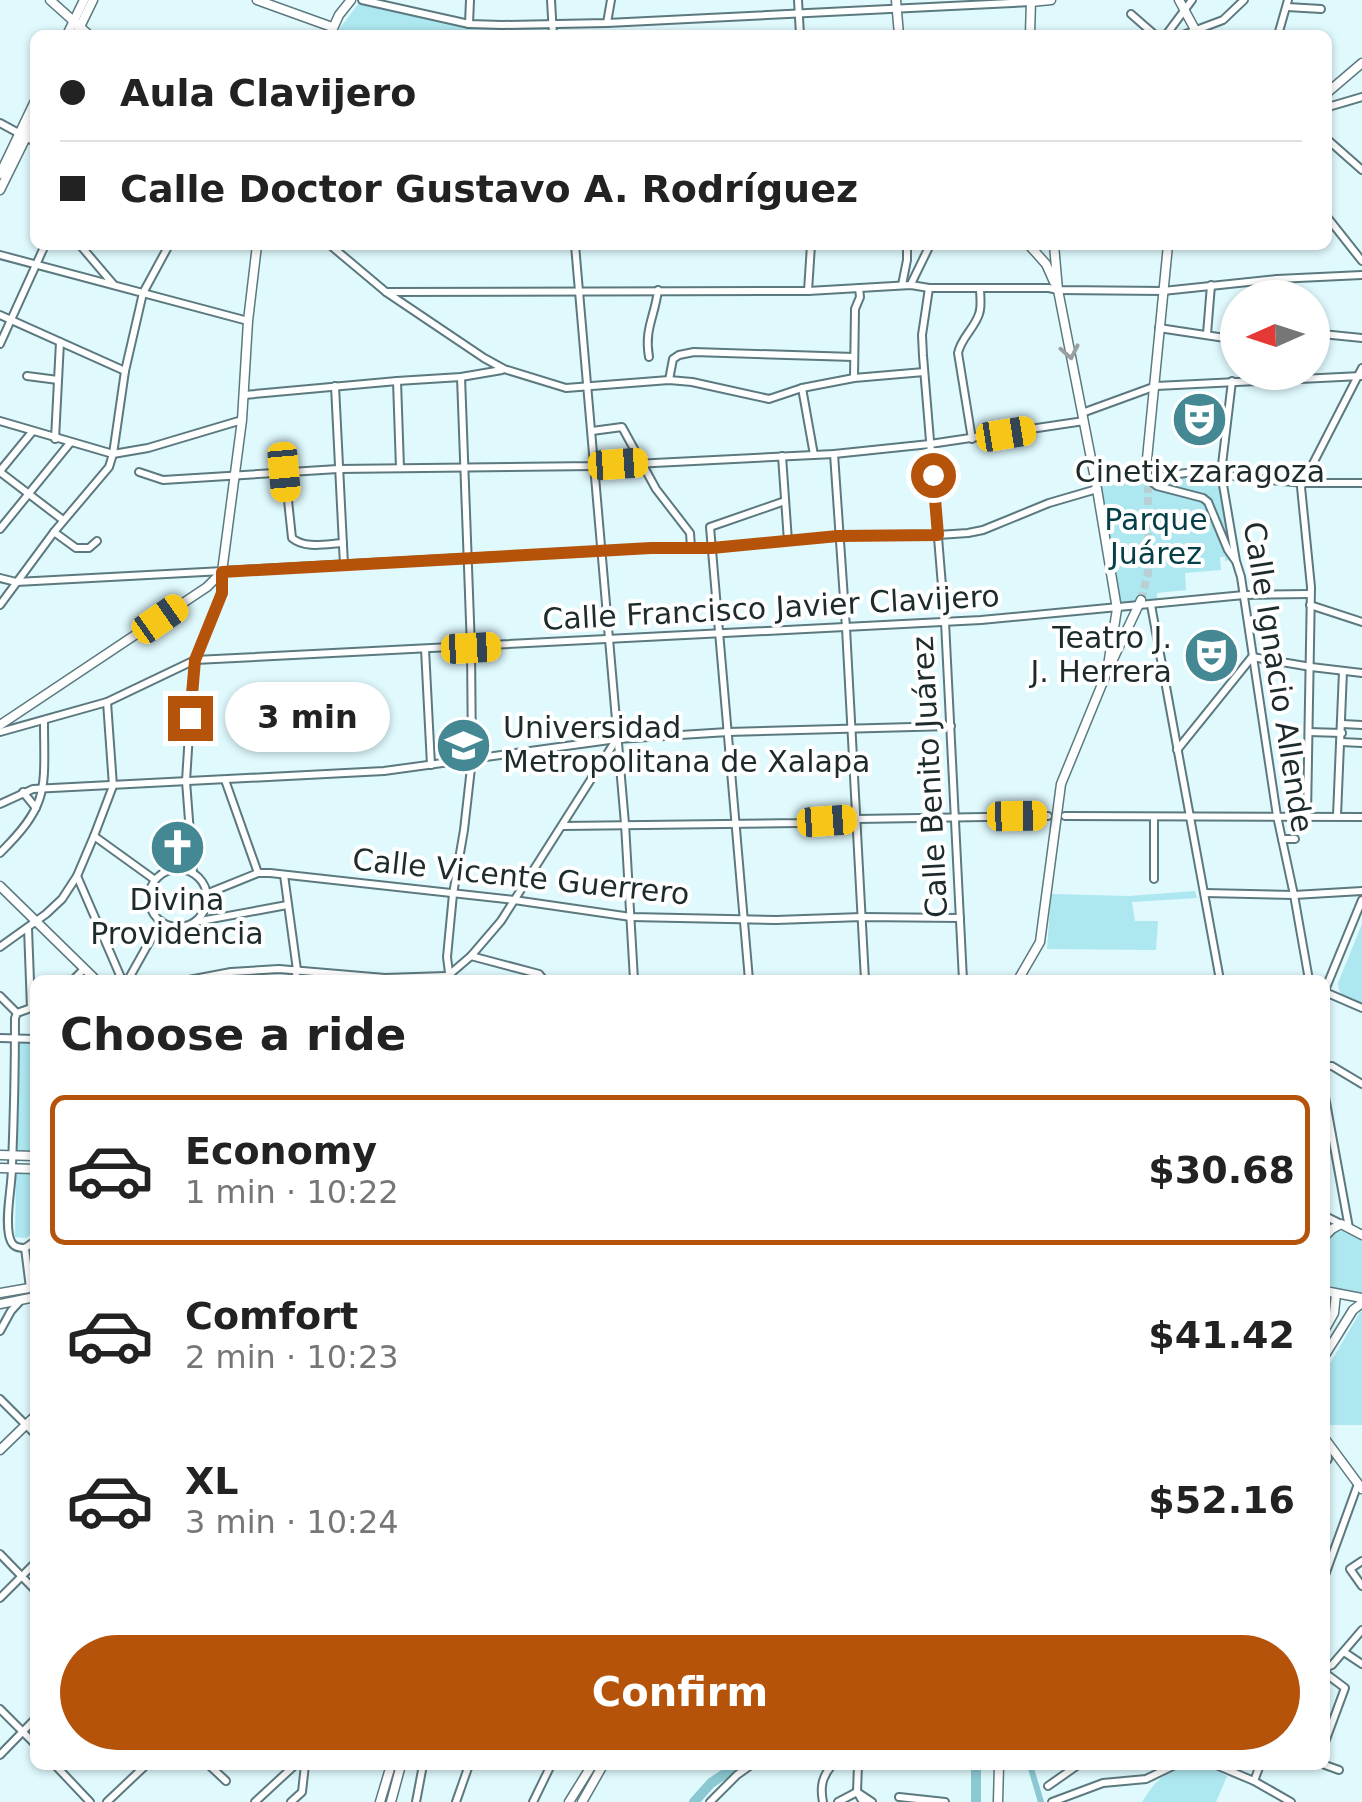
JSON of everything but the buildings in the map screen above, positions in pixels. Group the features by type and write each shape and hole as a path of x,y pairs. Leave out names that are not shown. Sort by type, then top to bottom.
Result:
{"main road":[{"path":"50,0 76,28"},
{"path":"76,28 84,0"},
{"path":"76,28 93,0"},
{"path":"257,0 329,30"},
{"path":"332,30 351,0"},
{"path":"1030,30 1031,1 1051,0"},
{"path":"1179,0 1195,30"},
{"path":"896,4 899,30"},
{"path":"1332,89 1362,64"},
{"path":"0,174 27,137"},
{"path":"0,190 27,137"},
{"path":"0,724 208,586 222,572 242,420 255,250"},
{"path":"1033,250 1046,264 1058,290"},
{"path":"1054,250 1058,290 1117,609 1107,672"},
{"path":"1148,482 1168,250"},
{"path":"1021,975 1040,942 1061,784 1140,603"},
{"path":"0,886 32,924 91,975"},
{"path":"0,1155 30,1156"},
{"path":"0,1168 30,1169"},
{"path":"1330,1234 1345,1226 1362,1236"},
{"path":"0,1293 30,1287"},
{"path":"1330,1293 1362,1301"},
{"path":"1330,1320 1336,1294"},
{"path":"0,1304 30,1298"},
{"path":"1330,1347 1352,1310 1362,1301"},
{"path":"0,1450 30,1421"},
{"path":"1330,1446 1360,1487"},
{"path":"380,1802 388,1770"},
{"path":"392,1802 401,1770"},
{"path":"569,1802 589,1770"},
{"path":"582,1802 601,1770"},
{"path":"998,1802 999,1770"}],"street":[{"path":"362,0 468,24 551,25 799,14 896,4 1031,1"},
{"path":"468,24 470,0"},
{"path":"551,0 552,30"},
{"path":"608,23 611,0"},
{"path":"798,0 800,30"},
{"path":"1170,30 1192,0"},
{"path":"1200,30 1222,20 1244,0"},
{"path":"1280,30 1288,3 1321,9"},
{"path":"1131,14 1149,30"},
{"path":"1332,106 1362,97"},
{"path":"0,123 27,137"},
{"path":"1332,144 1362,170"},
{"path":"1332,223 1362,261"},
{"path":"0,344 43,250"},
{"path":"84,250 115,286"},
{"path":"0,605 63,520 109,467 143,293 166,250"},
{"path":"336,250 386,292 504,369 566,388 669,380 768,400 802,388 854,378 924,372"},
{"path":"575,250 634,975"},
{"path":"808,291 811,250"},
{"path":"906,250 907,285"},
{"path":"907,285 927,250"},
{"path":"0,255 248,322"},
{"path":"386,292 808,291 907,285 1163,291 1277,279 1362,276"},
{"path":"1207,334 1211,285"},
{"path":"854,378 859,288"},
{"name":"Calle Benito Juárez","path":"929,288 922,335 954,708 951,726 961,975"},
{"path":"972,439 958,352 981,310 980,288"},
{"path":"649,357 647,330 658,290"},
{"path":"0,315 126,371"},
{"path":"1160,328 1220,337"},
{"path":"1330,335 1362,338"},
{"path":"55,438 60,342"},
{"path":"669,380 673,359 694,352 854,357"},
{"path":"244,396 462,377 504,369"},
{"path":"1330,376 1361,374"},
{"path":"1307,815 1310,572 1301,488 1361,374"},
{"path":"27,376 58,380"},
{"path":"446,975 472,759 462,377"},
{"path":"396,380 400,468"},
{"path":"139,472 163,480 338,469 594,466 834,454 972,439 1083,417 1156,386 1220,382"},
{"path":"335,386 344,565"},
{"path":"802,388 814,455"},
{"name":"Calle Ignacio Allende","path":"1231,390 1220,473 1244,596 1276,816 1308,975"},
{"path":"1,420 113,454 148,448 242,420"},
{"path":"592,431 622,428 656,489 690,533 691,547"},
{"path":"32,432 0,471 63,520"},
{"path":"0,529 70,444"},
{"path":"834,454 865,975"},
{"path":"782,456 788,541"},
{"path":"1148,482 1202,470 1305,483 1362,483"},
{"path":"284,472 292,538 300,544 343,542"},
{"path":"1148,482 1204,498 1236,561"},
{"path":"2,577 16,582 712,548 838,536 938,535 983,530 1097,490"},
{"path":"749,975 710,527 785,501"},
{"path":"54,532 82,550 97,540"},
{"path":"194,873 186,781 192,686 195,660 222,593 222,572"},
{"name":"Calle Francisco Javier Clavijero","path":"0,732 107,702 195,660 846,628 1117,609 1140,603 1310,594"},
{"path":"1310,604 1362,622"},
{"path":"1151,605 1219,975"},
{"path":"425,649 431,765"},
{"path":"1177,750 1252,656 1362,672"},
{"path":"1337,816 1342,671"},
{"path":"0,947 62,898 77,876 113,786 107,702"},
{"path":"0,853 22,831 44,789 44,720"},
{"path":"1309,732 1342,733 1362,725"},
{"path":"0,804 33,789 384,771 616,739 951,726"},
{"path":"1342,733 1362,743"},
{"path":"447,975 494,930 616,739"},
{"path":"206,894 258,873 225,780"},
{"path":"23,792 36,808"},
{"path":"563,826 1048,816"},
{"path":"1065,816 1362,816"},
{"path":"1154,817 1154,879"},
{"path":"94,836 155,880"},
{"path":"1282,838 1295,839"},
{"path":"194,922 204,911 206,894 194,873 170,870 155,880 149,895 152,910 161,921 175,926 288,905"},
{"name":"Calle Vicente Guerrero","path":"258,873 514,900 631,917 960,918"},
{"path":"284,874 296,975"},
{"path":"77,876 123,975"},
{"path":"1205,893 1362,892"},
{"path":"1330,979 1362,900"},
{"path":"128,975 161,921"},
{"path":"32,924 33,975"},
{"path":"471,956 540,975"},
{"path":"78,975 84,969"},
{"path":"215,975 297,970 352,975"},
{"path":"1330,993 1362,1008"},
{"path":"0,996 17,1013 12,1168 4,1226 13,1245 24,1248 30,1245"},
{"path":"17,1013 30,1010"},
{"path":"0,1038 30,1038"},
{"path":"1330,1066 1362,1084"},
{"path":"0,1096 14,1097"},
{"path":"1330,1129 1345,1226"},
{"path":"1330,1218 1345,1226"},
{"path":"24,1248 30,1277"},
{"path":"0,1331 22,1299"},
{"path":"0,1399 30,1429"},
{"path":"1330,1562 1360,1487"},
{"path":"0,1554 30,1585"},
{"path":"1362,1561 1350,1569 1362,1586"},
{"path":"0,1598 30,1568"},
{"path":"1330,1666 1362,1630"},
{"path":"1344,1652 1362,1664"},
{"path":"1330,1675 1344,1688 1330,1728"},
{"path":"0,1709 30,1739"},
{"path":"0,1754 30,1724"},
{"path":"1330,1767 1339,1770"},
{"path":"60,1770 90,1802"},
{"path":"107,1802 141,1770"},
{"path":"214,1770 226,1782"},
{"path":"256,1802 290,1770"},
{"path":"291,1802 302,1792 304,1770"},
{"path":"416,1802 422,1770"},
{"path":"456,1802 467,1770"},
{"path":"532,1802 548,1770"},
{"path":"710,1802 745,1770"},
{"path":"822,1802 822,1783 828,1770"},
{"path":"858,1770 857,1792 863,1802"},
{"path":"1048,1786 1071,1770"},
{"path":"1052,1802 1103,1783 1146,1778 1164,1770"},
{"path":"1228,1770 1291,1802"},
{"path":"1254,1781 1258,1770"},
{"path":"721,1802 722,1789"},
{"path":"838,1802 857,1792"},
{"path":"857,1792 872,1802"},
{"path":"900,1798 945,1802"}],"green space":[{"path":"359,3 478,29 550,30 339,30"},
{"path":"1217,474 1234,557 1206,500 1153,481"},
{"name":"Parque Juárez","path":"1142,481 1155,491 1199,498 1208,506 1230,560 1220,557 1221,570 1185,573 1186,590 1157,593 1157,600 1119,604 1101,486"},
{"path":"1195,891 1197,898 1132,902 1135,921 1158,921 1156,950 1047,949 1051,894 1129,896"},
{"path":"1362,924 1362,1004 1342,995 1338,983"},
{"path":"18,1043 30,1043 30,1153 17,1152"},
{"path":"16,1170 30,1171 30,1235 15,1237"},
{"path":"1347,1231 1362,1240 1362,1295 1342,1292 1330,1285 1332,1234"},
{"path":"1362,1312 1362,1425 1330,1425 1330,1363"},
{"path":"1215,1770 1227,1776 1216,1802 1142,1802 1168,1774"}],"waterway":[{"path":"694,1802 711,1783 730,1770"},
{"path":"976,1770 976,1802"},
{"path":"1031,1770 1041,1802"}],"tunnel":[{"path":"1141,600 1148,573 1148,486"}],"place":[{"name":"Cinetix zaragoza","path":"1200,420"},
{"name":"Teatro J. J. Herrera","path":"1211,655"},
{"name":"Universidad Metropolitana de Xalapa","path":"464,745"},
{"name":"Divina Providencia","path":"177,848"}],"route":[{"path":"190,718 195,660 222,593 222,572 712,548 838,536 938,535 933,475"}]}
